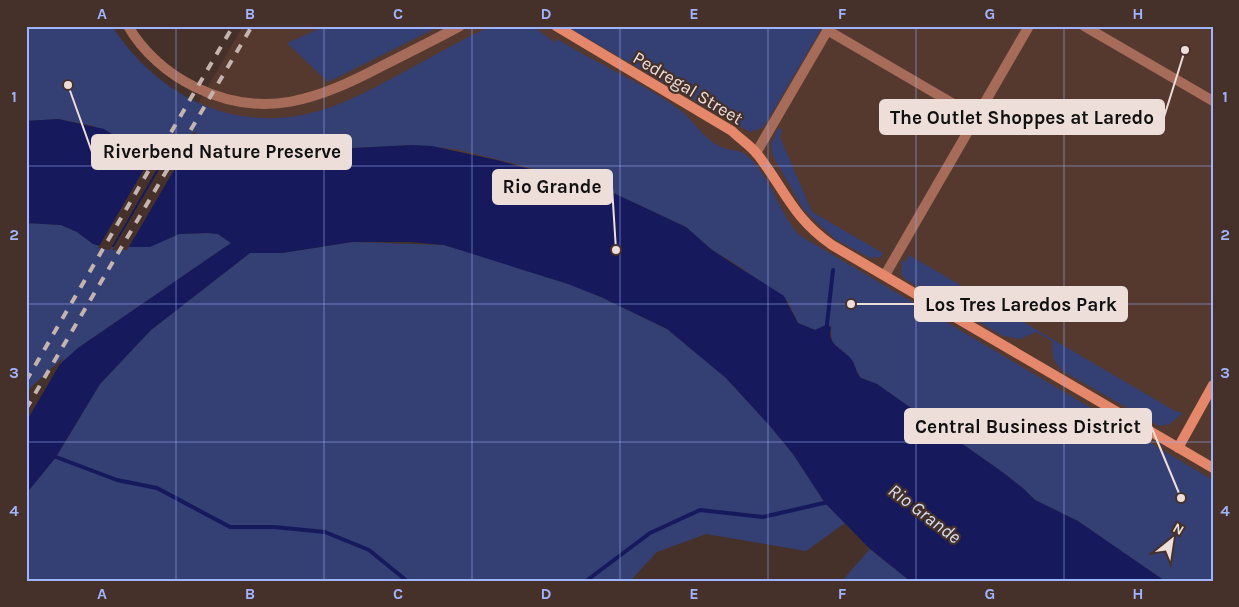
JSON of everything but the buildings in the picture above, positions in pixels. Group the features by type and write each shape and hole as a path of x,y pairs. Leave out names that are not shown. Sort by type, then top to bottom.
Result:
{"main road":[{"name":"Pedregal Street","path":"556,26 732,131 756,153 799,218 815,233 1213,468"},
{"path":"1178,448 1213,385"}],"street":[{"path":"128,26 141,45 161,65 184,82 213,95 238,103 264,105 291,103 350,83 460,26"},
{"path":"885,275 1029,26"},
{"path":"1084,26 1213,101"},
{"path":"756,153 829,28 976,117"}],"shaded area":[{"path":"514,25 533,27 555,42 557,39 665,100 680,110 708,138 719,146 744,154 756,164 763,174 786,216 799,235 1213,480 1213,581 1165,581 1078,521 1035,500 1001,471 877,384 861,378 846,354 832,342 831,326 828,325 815,330 798,323 788,301 736,264 712,250 686,227 609,191 516,164 455,149 412,145 314,150 263,147 247,143 174,145 146,149 136,148 94,126 58,119 26,121 26,26 112,26 131,52 153,74 178,92 204,105 233,114 262,118 293,116 338,104 489,28"},
{"path":"243,26 1213,26 1213,581 1165,581 1024,489 913,411 877,384 686,227 609,191 412,145 331,149 174,145"},
{"path":"326,26 440,26 328,82 287,43"},
{"path":"566,26 823,26 766,123 762,128 750,132"},
{"path":"778,128 782,130 780,137 812,212 883,253 881,257 870,258 835,239 804,210 773,156 771,145"},
{"path":"26,223 61,225 77,232 93,244 166,240 179,234 207,233 218,234 231,243 78,348 26,394"},
{"path":"352,242 444,245 568,284 601,297 667,329 726,378 793,454 825,503 845,523 806,551 706,534 657,552 630,581 26,581 26,494 56,457 100,384 151,330 250,253 282,253"},
{"path":"909,255 1175,411 1183,413 1170,424 1159,426 1061,370 1053,358 1052,341 1036,332 1020,339 1003,336 905,279 901,274 902,260 905,262"},
{"path":"870,549 910,581 842,581"}],"water":[{"path":"58,119 104,129 135,148 163,149 195,134 222,135 263,147 314,150 412,145 432,146 497,160 609,191 686,227 712,250 784,296 798,323 815,330 828,324 831,328 831,339 852,360 861,378 877,384 1001,471 1035,500 1078,521 1165,581 910,581 870,549 825,503 793,454 726,378 667,329 601,297 568,284 444,245 409,242 352,242 282,253 250,253 151,330 100,384 56,457 26,494 26,394 78,348 231,243 218,234 207,233 179,234 150,247 103,247 93,244 77,232 61,225 26,223 26,121"}],"pier":[{"path":"197,131 127,250 112,250 176,141"},
{"path":"172,143 110,250 98,248 157,147"},
{"path":"64,357 26,422 26,395 31,387"}],"waterway":[{"path":"827,324 833,270"},
{"path":"56,457 117,480 157,488 230,527 274,527 325,532 369,550 407,581"},
{"path":"586,581 650,533 700,510 763,517 828,502"}],"railway":[{"path":"26,381 233,26"},
{"path":"26,409 252,26"}],"place":[{"name":"The Outlet Shoppes at Laredo","path":"1185,50"},
{"name":"Riverbend Nature Preserve","path":"68,85"},
{"name":"Rio Grande","path":"616,250"},
{"name":"Los Tres Laredos Park","path":"851,304"},
{"name":"Central Business District","path":"1181,498"}]}
